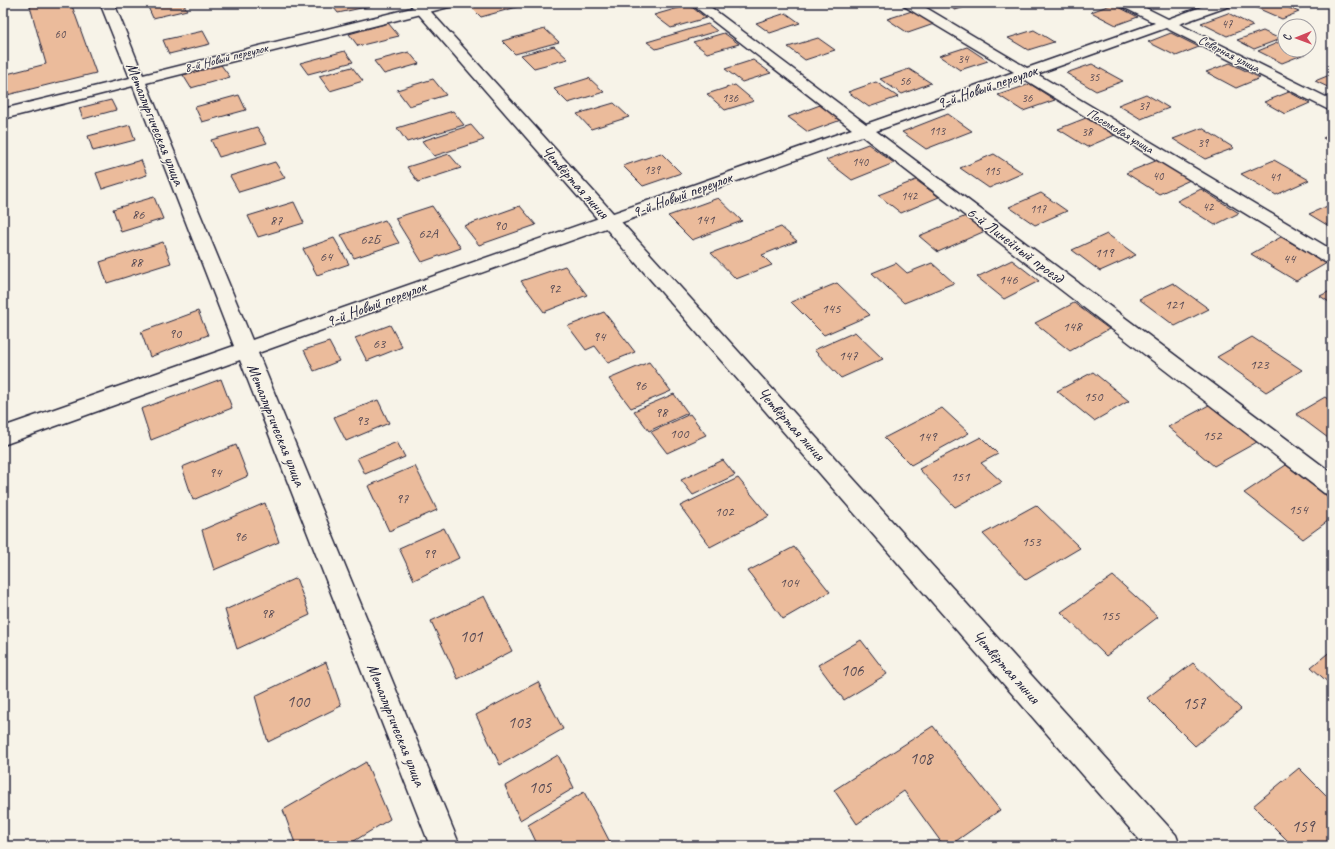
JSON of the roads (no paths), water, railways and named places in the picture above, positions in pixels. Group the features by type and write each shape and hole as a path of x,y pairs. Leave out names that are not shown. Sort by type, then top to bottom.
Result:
{"street":[{"name":"Металлургическая улица","path":"107,3 445,846"},
{"name":"8-й Новый переулок","path":"3,114 419,6 448,3"},
{"name":"6-й Линейный проезд","path":"697,3 1332,486"},
{"name":"Поселковая улица","path":"909,3 1332,258"},
{"name":"Северная улица","path":"1126,3 1332,106"},
{"name":"9-й Новый переулок","path":"3,436 1225,3"},
{"name":"Четвёртая линия","path":"419,6 1165,846"}]}
